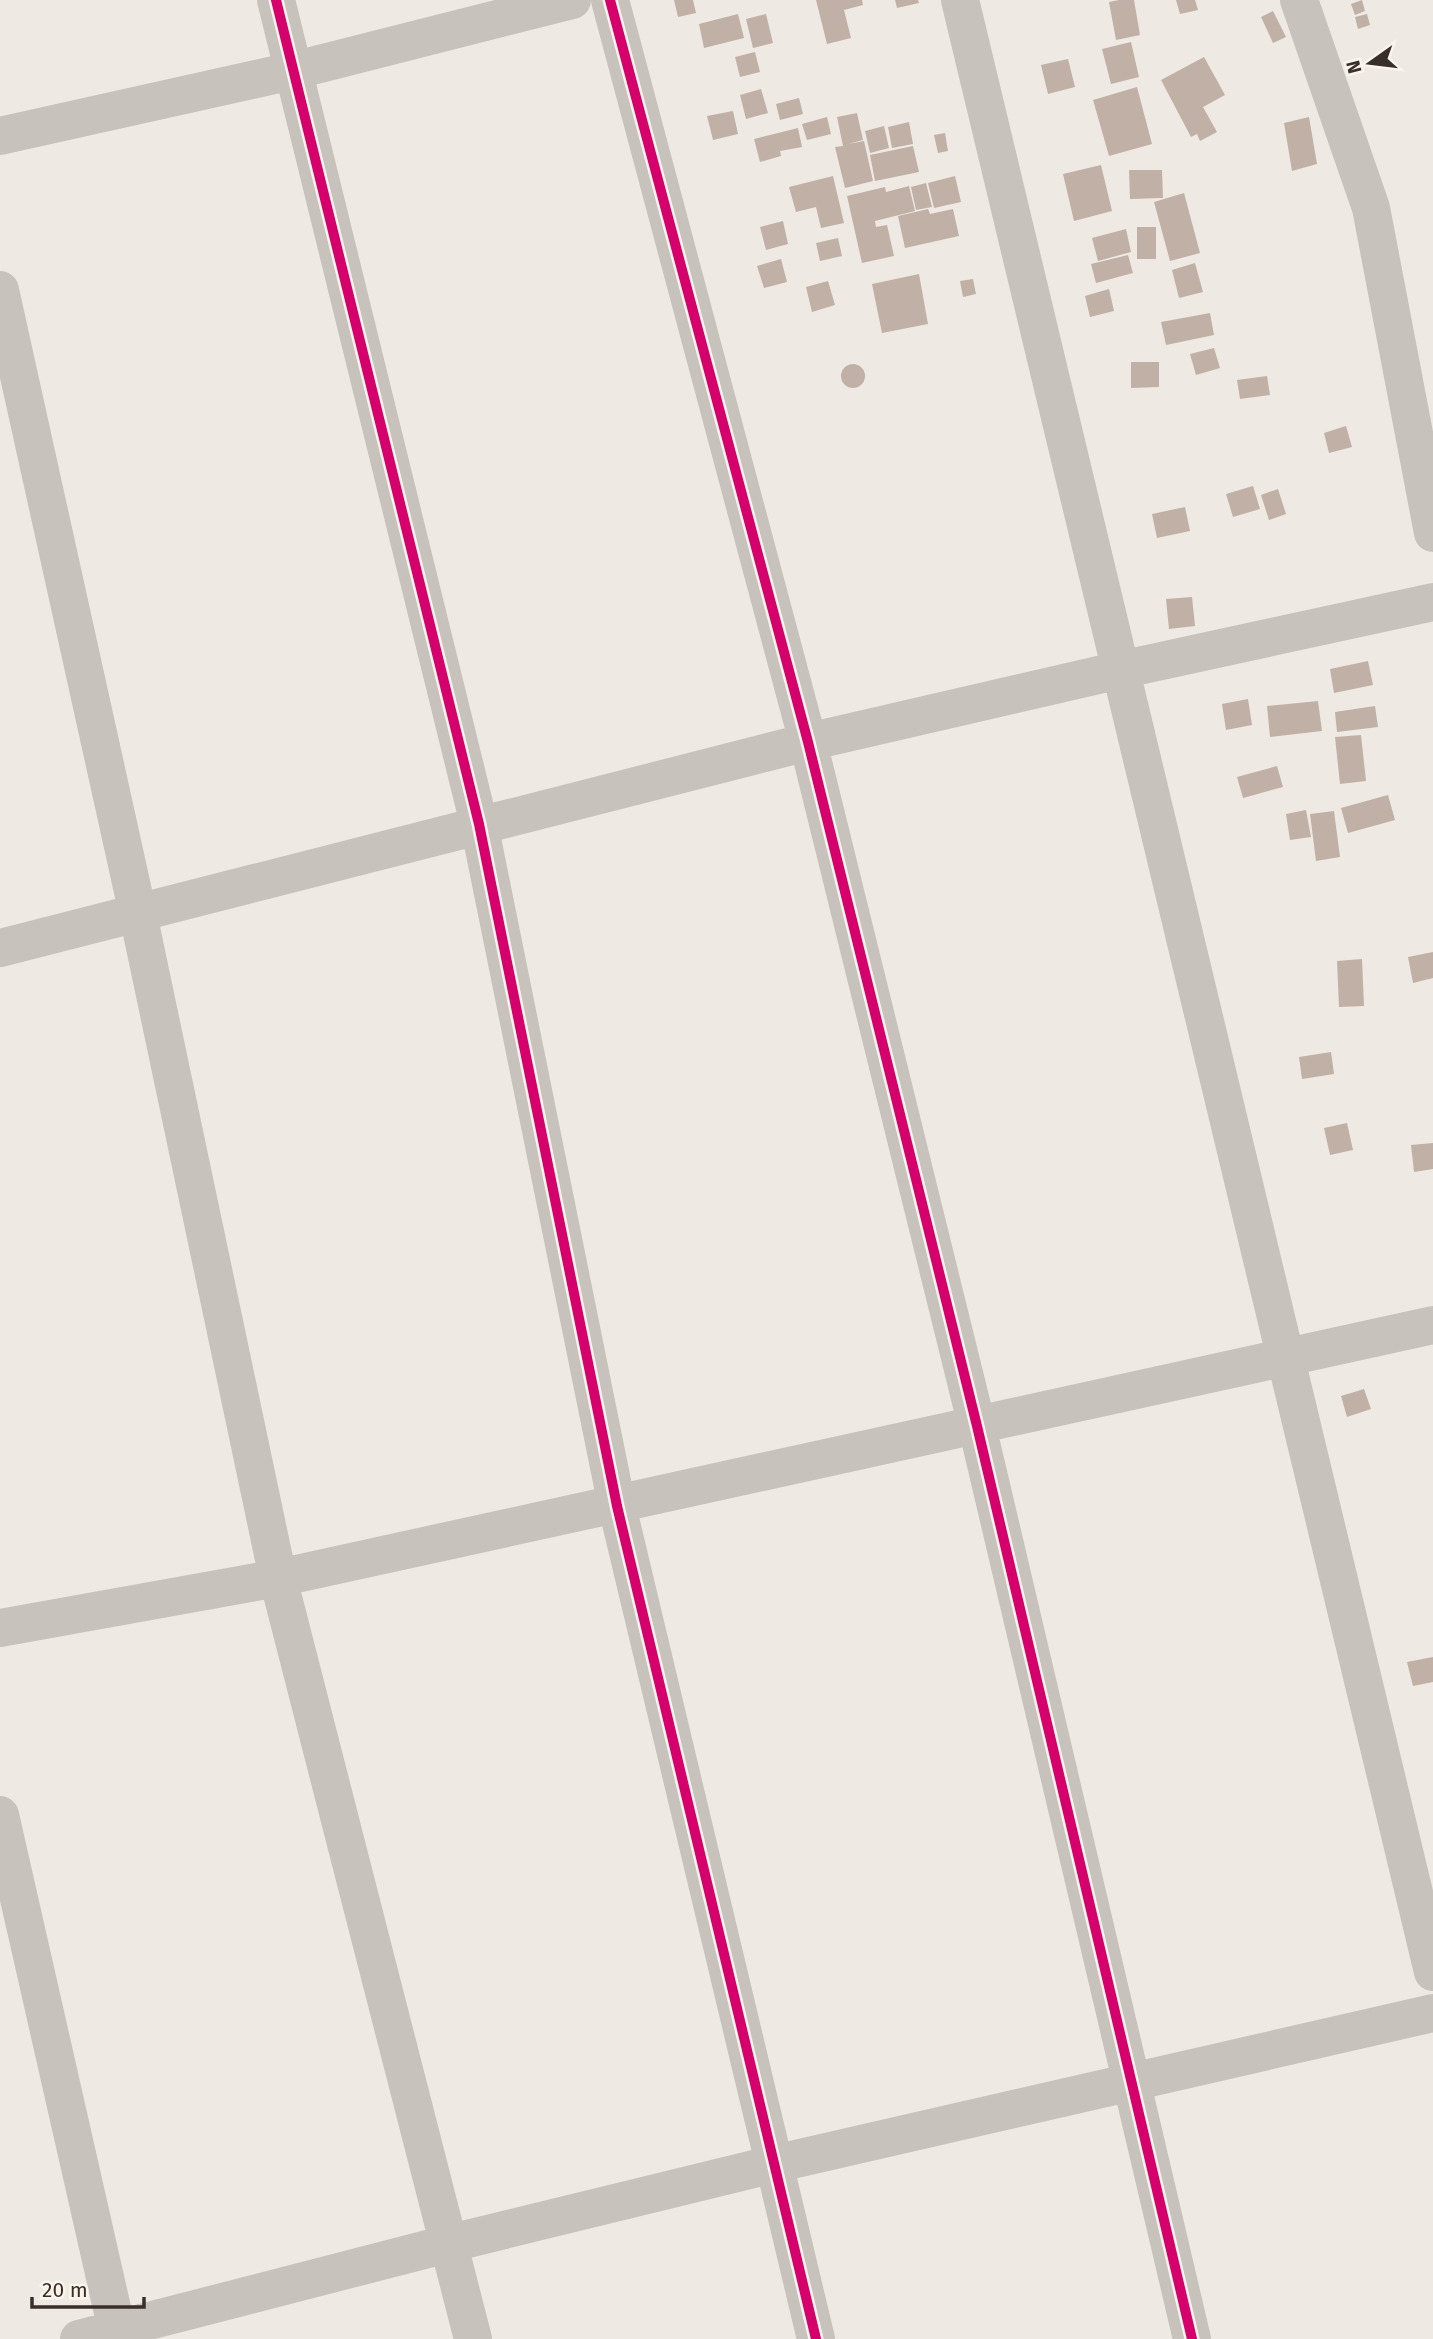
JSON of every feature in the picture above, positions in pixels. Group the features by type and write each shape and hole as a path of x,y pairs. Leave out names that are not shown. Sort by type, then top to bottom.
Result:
{"street":[{"path":"276,0 479,824 617,1506 816,2339"},
{"path":"0,136 292,71 572,0"},
{"path":"610,0 808,742 977,1426 1192,2339"},
{"path":"960,0 1433,1972"},
{"path":"1299,0 1371,208 1433,533"},
{"path":"0,290 138,914 278,1578 451,2243 473,2339"},
{"path":"0,948 808,742 1433,602"},
{"path":"0,1628 278,1578 617,1506 1433,1325"},
{"path":"0,1815 118,2335"},
{"path":"79,2339 118,2335 451,2243 774,2164 1433,2013"}],"building":[{"path":"674,0 693,0 696,13 678,17"},
{"path":"816,0 862,0 863,5 844,10 851,38 827,44"},
{"path":"895,0 918,0 919,3 897,8"},
{"path":"1134,0 1140,35 1116,40 1109,2"},
{"path":"1176,0 1195,0 1198,10 1180,14"},
{"path":"1362,0 1365,11 1355,15 1351,4"},
{"path":"1273,11 1286,37 1273,43 1261,17"},
{"path":"738,14 744,38 704,48 699,24"},
{"path":"766,14 773,43 753,48 746,19"},
{"path":"1367,14 1370,25 1358,29 1355,17"},
{"path":"1131,42 1139,77 1111,84 1102,49"},
{"path":"755,52 760,72 740,77 735,57"},
{"path":"1204,57 1225,95 1203,107 1217,132 1200,141 1197,134 1191,137 1161,80"},
{"path":"1068,59 1075,87 1048,94 1041,65"},
{"path":"1137,87 1152,144 1109,156 1093,100"},
{"path":"761,89 768,113 746,119 740,95"},
{"path":"799,98 803,114 780,120 776,104"},
{"path":"733,111 738,134 713,140 707,116"},
{"path":"857,113 863,140 848,144 864,141 873,181 845,188 835,147 843,146 837,117"},
{"path":"827,117 831,134 807,140 802,124"},
{"path":"1309,117 1317,164 1292,171 1284,123"},
{"path":"909,122 913,144 892,148 888,127"},
{"path":"884,126 889,148 870,153 865,131"},
{"path":"798,128 802,147 780,151 781,156 760,162 754,139"},
{"path":"945,133 948,151 938,153 934,135"},
{"path":"913,146 919,172 875,181 870,155"},
{"path":"1101,165 1112,211 1074,221 1063,174"},
{"path":"1129,170 1162,170 1163,198 1130,199"},
{"path":"833,176 844,223 821,228 816,207 796,212 789,187"},
{"path":"955,176 961,202 934,208 928,183"},
{"path":"926,183 932,207 916,210 911,187"},
{"path":"909,186 915,211 875,221 876,227 887,225 894,256 862,263 847,196 885,187 886,192"},
{"path":"1184,193 1200,253 1170,261 1154,202"},
{"path":"928,209 930,214 953,209 959,236 905,248 898,216"},
{"path":"783,221 788,244 766,250 760,227"},
{"path":"1137,227 1156,227 1156,259 1137,259"},
{"path":"1126,229 1131,252 1098,261 1092,238"},
{"path":"838,238 842,256 820,261 816,243"},
{"path":"1128,255 1133,273 1096,283 1091,264"},
{"path":"781,259 787,282 764,288 757,266"},
{"path":"1195,263 1203,292 1179,298 1172,270"},
{"path":"919,274 928,324 882,333 872,284"},
{"path":"973,279 976,294 963,297 960,281"},
{"path":"828,281 835,305 812,312 806,287"},
{"path":"1109,289 1114,311 1090,317 1085,296"},
{"path":"1210,313 1214,335 1166,345 1161,322"},
{"path":"1214,348 1220,368 1196,375 1190,354"},
{"path":"1131,362 1159,362 1159,387 1131,388"},
{"path":"853,364 861,368 865,376 861,384 853,388 845,384 841,376 845,368"},
{"path":"1267,376 1270,395 1240,399 1237,380"},
{"path":"1346,426 1352,447 1329,453 1324,433"},
{"path":"1253,486 1260,509 1233,517 1226,494"},
{"path":"1278,489 1286,514 1269,520 1261,495"},
{"path":"1185,507 1190,531 1157,538 1152,514"},
{"path":"1192,597 1195,626 1169,629 1166,599"},
{"path":"1368,661 1373,685 1334,693 1330,669"},
{"path":"1248,699 1252,725 1226,730 1222,704"},
{"path":"1318,701 1322,731 1270,737 1267,706"},
{"path":"1375,706 1378,727 1337,732 1335,712"},
{"path":"1361,735 1366,781 1340,784 1335,737"},
{"path":"1277,766 1283,787 1243,798 1237,777"},
{"path":"1388,795 1395,820 1348,833 1341,808"},
{"path":"1306,810 1311,837 1290,840 1286,814"},
{"path":"1334,811 1340,857 1316,861 1310,814"},
{"path":"1433,952 1433,978 1413,983 1408,957"},
{"path":"1362,959 1364,1006 1339,1007 1337,961"},
{"path":"1331,1052 1334,1074 1302,1079 1299,1057"},
{"path":"1347,1123 1353,1150 1330,1155 1324,1128"},
{"path":"1433,1143 1433,1169 1414,1172 1411,1145"},
{"path":"1364,1389 1371,1409 1347,1417 1341,1396"},
{"path":"1433,1657 1433,1682 1413,1686 1407,1662"}],"cycle path":[{"path":"276,0 479,824 617,1506 816,2339"},
{"path":"610,0 808,742 977,1426 1192,2339"}]}
